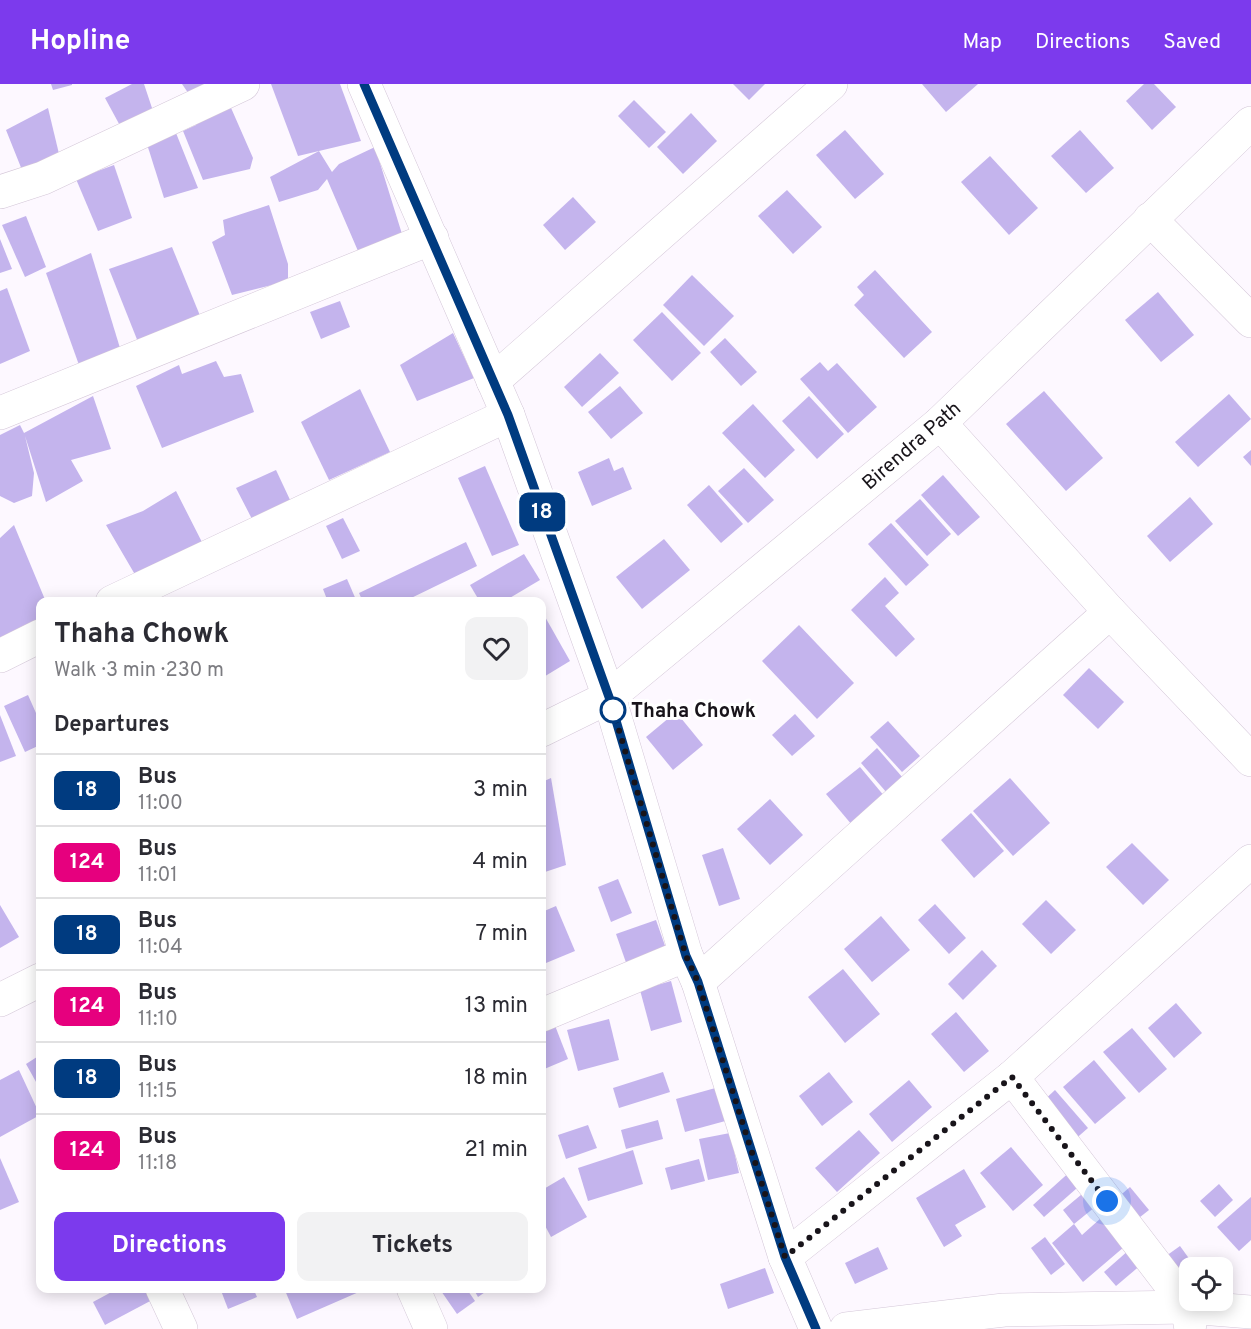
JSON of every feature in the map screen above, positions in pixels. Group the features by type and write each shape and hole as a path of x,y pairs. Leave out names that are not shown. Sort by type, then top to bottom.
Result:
{"street":[{"path":"0,192 43,178 243,84"},
{"path":"364,84 508,415 609,697 692,969 785,1257 816,1329"},
{"path":"493,381 816,88"},
{"name":"Birendra Path","path":"546,728 609,697 940,423 1251,123"},
{"path":"1150,219 1251,321"},
{"path":"0,413 432,238"},
{"path":"123,597 508,415"},
{"path":"940,423 1110,612 1251,760"},
{"path":"546,1014 692,969 1110,612"},
{"path":"0,656 36,638"},
{"path":"785,1257 1012,1077 1251,861"},
{"path":"0,1000 36,982"},
{"path":"1012,1077 1189,1318"},
{"path":"164,1293 181,1329"},
{"path":"415,1293 431,1329"},
{"path":"846,1329 1004,1310 1189,1318 1251,1312"}],"building":[{"path":"51,84 72,84 72,85 53,90"},
{"path":"132,84 144,84 156,120 124,133 105,98"},
{"path":"182,84 225,84 193,100"},
{"path":"271,84 340,84 361,141 298,156"},
{"path":"733,84 765,84 749,100"},
{"path":"922,84 978,84 946,112"},
{"path":"1144,84 1154,84 1176,107 1152,130 1126,101"},
{"path":"634,100 666,132 649,148 618,116"},
{"path":"228,101 253,158 250,169 203,180 183,131 196,125 194,111"},
{"path":"48,108 60,158 22,170 6,130"},
{"path":"691,113 717,141 683,174 657,147"},
{"path":"174,128 198,188 164,198 146,141"},
{"path":"845,130 884,174 855,199 816,155"},
{"path":"1080,130 1114,168 1086,193 1051,156"},
{"path":"375,147 402,234 358,251 327,179 318,190 279,202 270,177 319,151 332,172 339,164"},
{"path":"990,156 1038,208 1009,235 961,182"},
{"path":"114,165 132,218 98,231 76,179"},
{"path":"787,190 822,227 793,254 758,216"},
{"path":"573,197 596,222 565,250 543,225"},
{"path":"269,205 288,264 288,281 232,295 212,242 225,235 223,220"},
{"path":"26,216 46,267 25,277 2,225"},
{"path":"0,239 12,269 0,273"},
{"path":"172,247 203,323 140,347 109,269"},
{"path":"91,253 120,348 79,365 46,273"},
{"path":"875,270 932,332 904,358 854,305 864,295 857,287"},
{"path":"692,275 734,316 704,346 663,305"},
{"path":"7,288 30,351 0,364 0,291"},
{"path":"1158,292 1194,335 1161,362 1125,320"},
{"path":"340,301 350,327 321,339 310,312"},
{"path":"662,312 701,353 672,381 633,340"},
{"path":"453,333 474,378 417,401 400,365"},
{"path":"725,338 757,372 741,386 710,352"},
{"path":"600,353 619,373 582,407 564,387"},
{"path":"216,361 224,377 241,374 254,412 162,448 136,386 179,365 182,374"},
{"path":"820,362 828,371 837,363 877,407 848,433 800,379"},
{"path":"620,386 643,413 611,439 588,412"},
{"path":"360,389 390,452 329,480 301,422"},
{"path":"1044,391 1103,458 1066,491 1006,424"},
{"path":"1229,394 1251,419 1198,467 1175,442"},
{"path":"93,396 111,449 71,460 83,481 46,502 25,436 34,473 32,496 14,503 0,496 0,435 20,425 24,433"},
{"path":"809,396 844,434 817,459 782,421"},
{"path":"753,404 795,450 765,478 722,433"},
{"path":"1251,450 1251,466 1243,457"},
{"path":"609,458 614,471 623,467 632,489 592,506 578,472"},
{"path":"485,466 519,545 492,556 458,478"},
{"path":"744,468 774,500 748,523 718,491"},
{"path":"276,470 291,502 253,521 236,488"},
{"path":"943,475 980,517 958,536 921,495"},
{"path":"709,485 743,524 721,543 687,505"},
{"path":"176,491 207,552 137,578 106,525 143,511"},
{"path":"1190,497 1213,524 1170,562 1147,536"},
{"path":"920,499 951,534 927,556 895,521"},
{"path":"343,518 360,551 342,559 326,526"},
{"path":"891,523 929,565 906,586 868,544"},
{"path":"14,525 44,597 36,597 36,627 0,643 0,538"},
{"path":"664,539 690,570 642,609 616,577"},
{"path":"466,542 477,566 413,597 361,597 359,593"},
{"path":"524,554 540,580 511,597 477,597 470,585"},
{"path":"885,577 899,593 885,606 915,639 896,657 851,610"},
{"path":"347,579 355,597 326,597 323,589"},
{"path":"546,619 570,661 546,676"},
{"path":"799,625 854,683 817,719 762,661"},
{"path":"1089,668 1124,702 1098,729 1063,695"},
{"path":"28,695 36,713 36,747 25,752 4,706"},
{"path":"676,712 703,745 673,770 646,737"},
{"path":"795,714 815,736 792,756 772,735"},
{"path":"0,715 16,756 0,762"},
{"path":"888,721 920,756 902,772 870,737"},
{"path":"877,748 903,778 887,793 861,763"},
{"path":"860,767 885,797 852,825 826,794"},
{"path":"551,778 566,865 546,872 546,780"},
{"path":"1010,778 1050,823 1013,856 973,811"},
{"path":"770,799 803,835 770,865 737,829"},
{"path":"971,813 1004,851 974,878 941,840"},
{"path":"1132,843 1169,880 1143,905 1106,867"},
{"path":"723,848 740,899 719,906 702,855"},
{"path":"618,879 632,913 611,922 598,887"},
{"path":"1046,900 1076,930 1051,954 1022,924"},
{"path":"935,904 966,938 949,954 918,920"},
{"path":"0,905 19,937 0,948"},
{"path":"556,906 575,951 546,963 546,910"},
{"path":"881,916 910,950 872,982 844,949"},
{"path":"656,920 670,960 630,974 616,934"},
{"path":"982,950 997,966 963,1000 948,984"},
{"path":"843,969 880,1014 845,1043 808,997"},
{"path":"671,981 682,1022 651,1031 640,990"},
{"path":"1176,1003 1202,1033 1174,1058 1148,1028"},
{"path":"956,1012 989,1051 964,1072 931,1034"},
{"path":"609,1019 619,1060 578,1071 567,1030"},
{"path":"554,1023 568,1059 546,1068 546,1026"},
{"path":"1132,1028 1167,1069 1139,1093 1103,1052"},
{"path":"36,1058 36,1082 26,1064"},
{"path":"1094,1060 1126,1098 1095,1124 1063,1087"},
{"path":"19,1070 36,1106 36,1117 0,1137 0,1080"},
{"path":"663,1072 670,1092 619,1108 613,1088"},
{"path":"829,1072 853,1102 822,1126 799,1096"},
{"path":"909,1080 932,1107 892,1142 869,1114"},
{"path":"719,1087 729,1120 685,1132 676,1099"},
{"path":"1055,1090 1088,1128 1072,1142 1040,1104"},
{"path":"658,1120 663,1139 626,1149 621,1130"},
{"path":"588,1125 597,1148 566,1159 558,1135"},
{"path":"859,1130 880,1153 837,1192 815,1168"},
{"path":"730,1133 739,1173 708,1180 699,1139"},
{"path":"1011,1147 1043,1185 1013,1211 980,1173"},
{"path":"633,1150 643,1184 588,1201 578,1168"},
{"path":"0,1158 19,1202 0,1210"},
{"path":"699,1159 705,1181 671,1190 665,1168"},
{"path":"964,1169 986,1207 955,1225 962,1236 944,1247 916,1198"},
{"path":"1073,1169 1085,1181 1044,1217 1033,1205"},
{"path":"564,1177 587,1217 551,1237 546,1228 546,1188"},
{"path":"1219,1184 1233,1200 1215,1217 1200,1201"},
{"path":"1130,1187 1149,1210 1135,1221 1116,1199"},
{"path":"1088,1189 1100,1203 1074,1224 1063,1210"},
{"path":"1251,1197 1251,1240 1239,1251 1217,1227"},
{"path":"1101,1218 1124,1247 1083,1282 1052,1243 1074,1224 1082,1235"},
{"path":"1045,1237 1065,1264 1051,1275 1031,1248"},
{"path":"1180,1246 1188,1257 1179,1257 1179,1274 1172,1279 1159,1261"},
{"path":"878,1247 888,1269 855,1284 845,1263"},
{"path":"1129,1250 1142,1264 1116,1286 1104,1272"},
{"path":"765,1268 774,1293 728,1309 720,1284"},
{"path":"110,1293 151,1293 154,1299 105,1325 93,1302"},
{"path":"222,1293 255,1293 257,1297 228,1309"},
{"path":"286,1293 357,1293 297,1319"},
{"path":"442,1293 469,1293 475,1301 457,1314"}],"bus line":[{"name":"18","path":"364,84 508,415 609,697 686,956 698,982 785,1257 816,1329"}],"place":[{"name":"Thaha Chowk","path":"613,710"}],"route":[{"path":"613,710 686,956 698,982 785,1257 1012,1077 1107,1201"}]}
